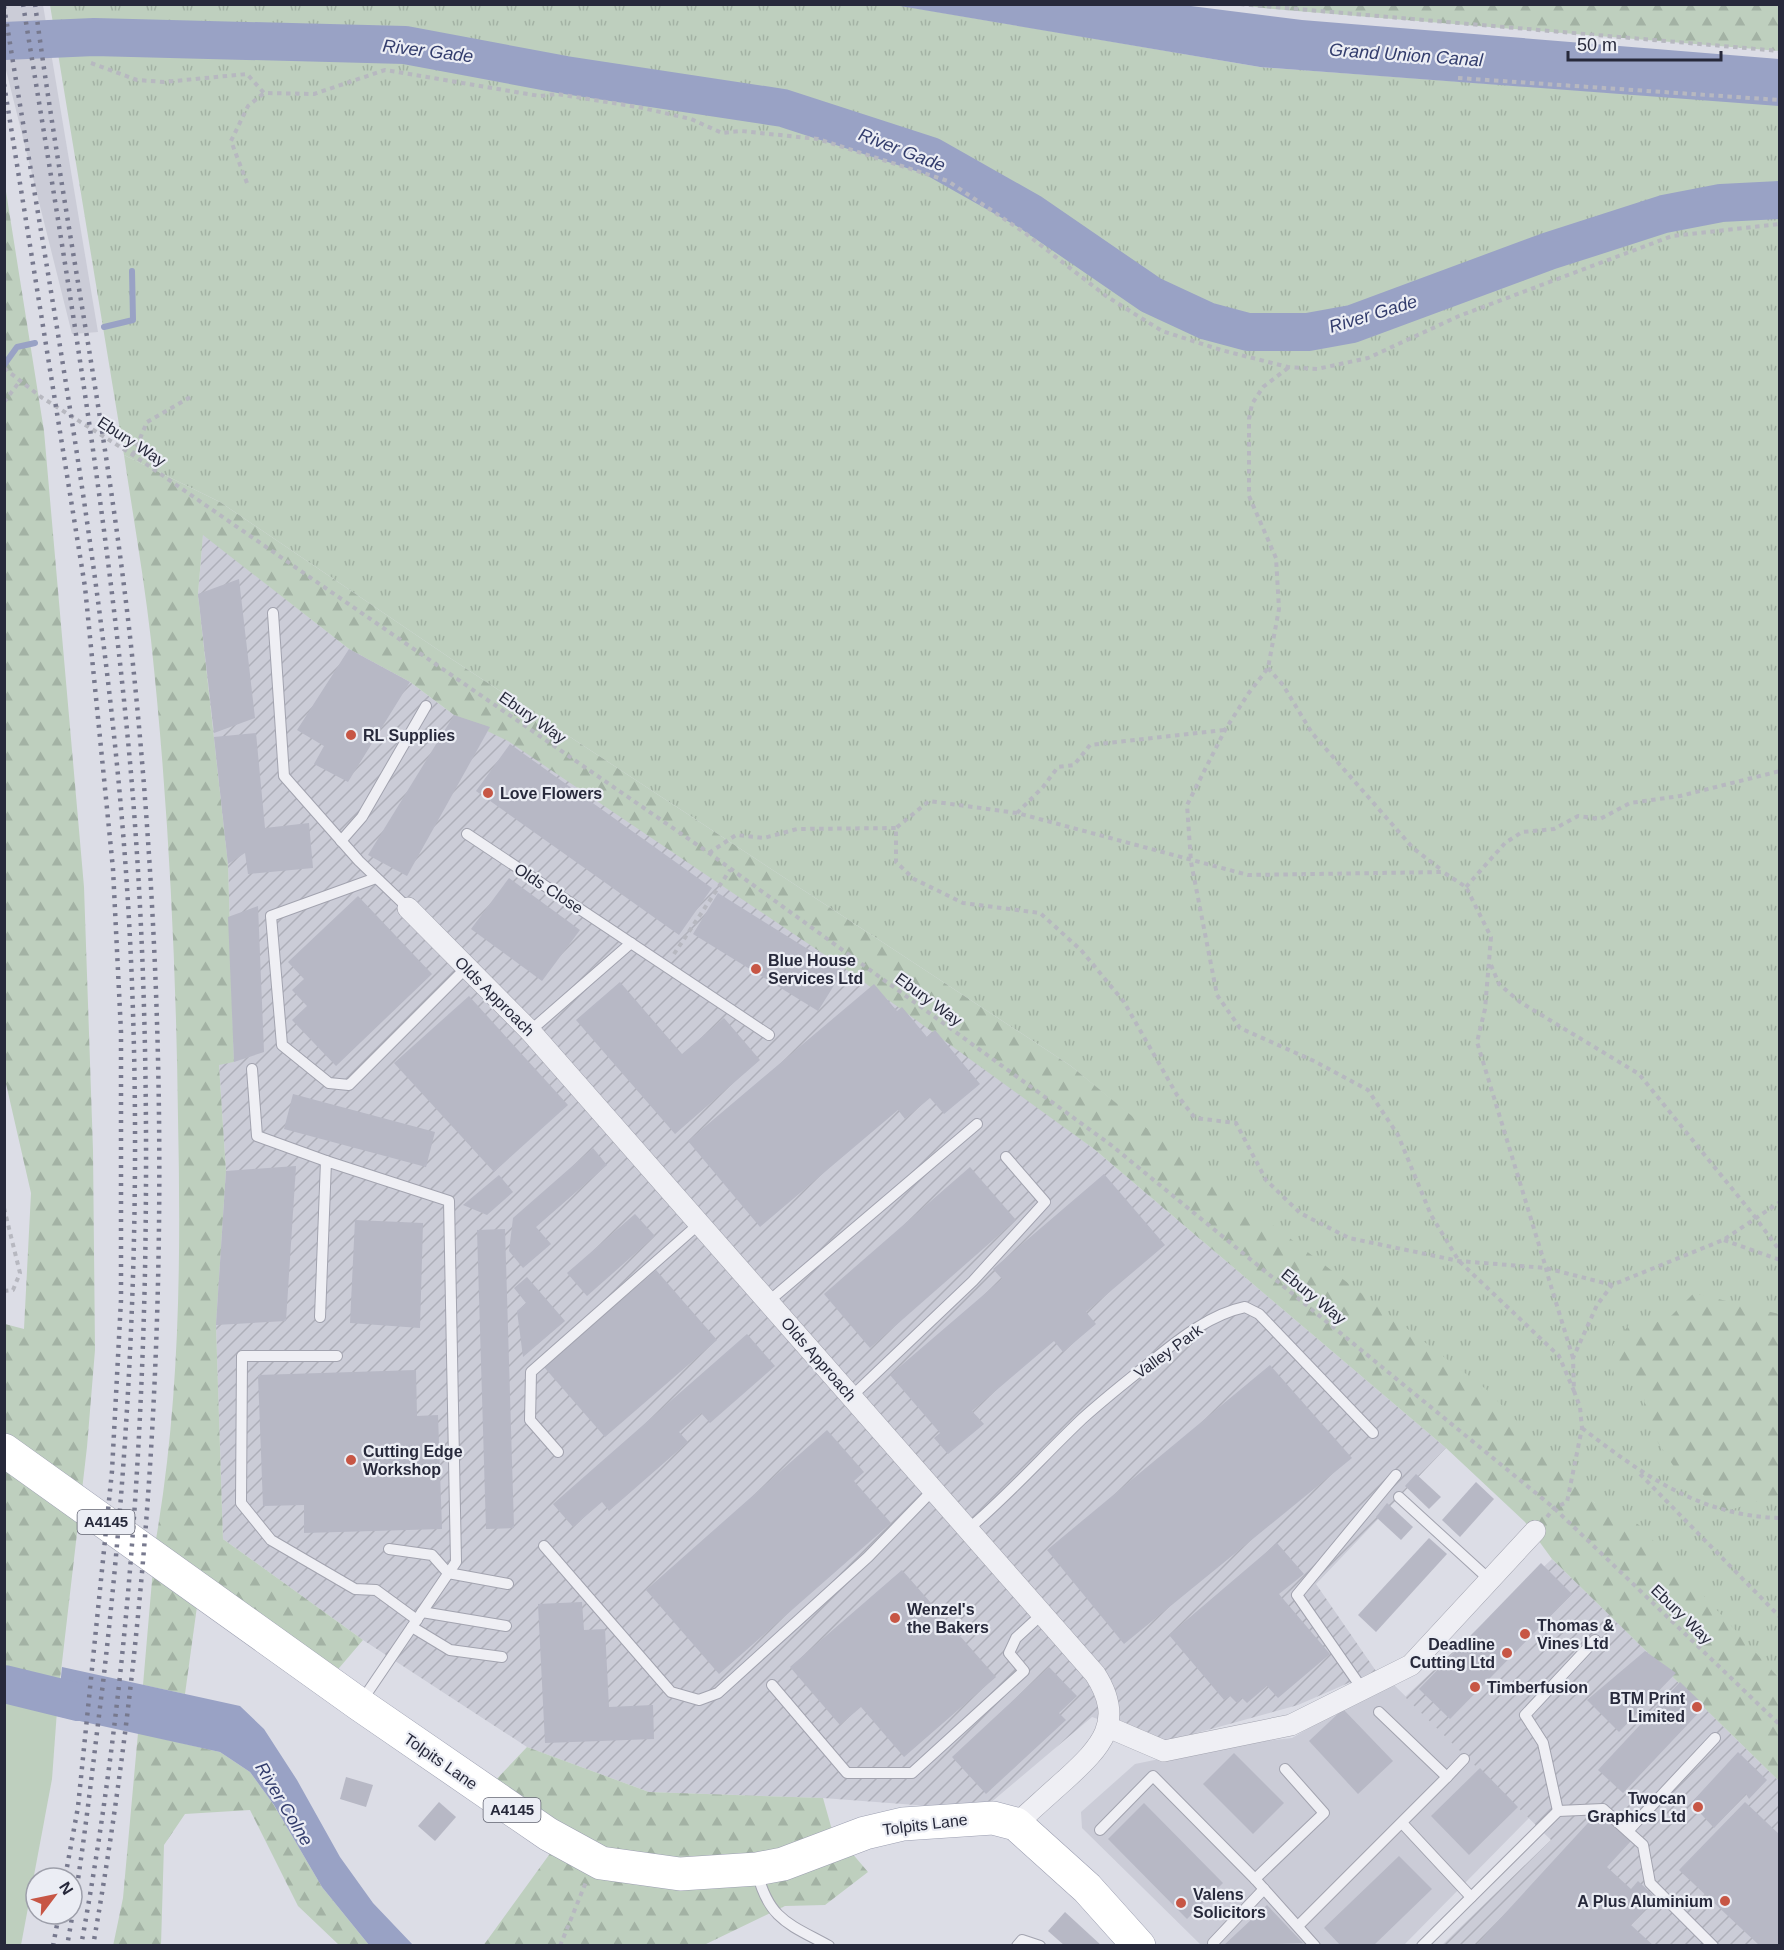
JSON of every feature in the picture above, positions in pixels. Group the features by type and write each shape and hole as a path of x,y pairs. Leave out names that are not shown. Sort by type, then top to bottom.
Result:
{"main road":[{"name":"Tolpits Lane","path":"4,1450 359,1704 548,1834 601,1863 680,1874 756,1869 783,1864 865,1833 903,1824 993,1818 1016,1824"},
{"path":"1016,1824 1087,1888 1139,1946"}],"street":[{"name":"Olds Approach","path":"408,908 530,1031 769,1301 1103,1687 1110,1710 1108,1727"},
{"path":"1016,1824 1088,1759 1098,1748 1108,1727 1164,1751 1291,1725 1411,1665 1535,1531"}],"lane":[{"path":"273,613 284,776 340,841 408,908"},
{"path":"340,841 362,817 426,706"},
{"name":"Olds Close","path":"467,834 769,1035"},
{"path":"376,878 271,916 282,1045 329,1083 349,1085 467,967"},
{"path":"530,1031 631,942"},
{"path":"252,1069 257,1136 449,1201 456,1562 359,1704"},
{"path":"769,1301 977,1124"},
{"path":"851,1397 973,1281 1045,1202 1006,1157"},
{"path":"320,1317 326,1161"},
{"path":"558,1452 530,1420 531,1372 700,1223"},
{"name":"Valley Park","path":"966,1530 996,1506 1082,1419 1132,1377 1187,1335 1228,1311 1245,1307 1259,1314 1373,1432"},
{"path":"338,1356 242,1356 241,1503 271,1540 355,1589 376,1590 417,1620 450,1650 502,1657"},
{"path":"1363,1690 1297,1595 1395,1476"},
{"path":"544,1546 671,1692 699,1700 718,1693 868,1557 932,1491"},
{"path":"1399,1497 1491,1581"},
{"path":"389,1549 432,1554 448,1573 508,1584"},
{"path":"772,1685 847,1773 912,1773 1024,1671 1009,1653 1016,1638 1041,1615"},
{"path":"417,1620 506,1626"},
{"path":"1558,1811 1543,1743 1525,1715 1595,1640"},
{"path":"1379,1712 1446,1777"},
{"path":"1628,1831 1715,1738"},
{"path":"1299,1925 1464,1760"},
{"path":"1255,1879 1324,1813 1285,1769"},
{"path":"1100,1830 1153,1776 1264,1888 1316,1946"},
{"path":"1422,1946 1558,1811 1603,1809 1642,1845 1650,1883 1713,1946"},
{"path":"1402,1823 1471,1897"},
{"path":"756,1869 763,1897 782,1921 829,1946"},
{"path":"1213,1943 1264,1888"},
{"path":"1017,1946 1022,1940 1040,1946"}],"path":[{"path":"1240,4 1403,21 1779,51"},
{"path":"91,63 137,80 164,82 247,74 264,93"},
{"path":"247,183 231,141 248,106 264,93 314,94 385,70 540,96 557,94 638,107 691,119 722,133 741,131 818,139 948,181 1025,233 1106,296 1162,331 1221,350 1288,367 1317,369 1368,358 1459,316 1672,236 1779,224"},
{"path":"1458,78 1779,100"},
{"path":"1288,367 1263,387 1252,404 1249,419 1249,496 1276,558 1279,609 1268,668 1225,730 1187,805 1191,862 1216,995 1240,1028 1314,1061 1368,1090 1398,1135 1431,1215 1459,1261 1559,1356 1580,1407 1582,1428 1567,1502 1554,1508"},
{"name":"Ebury Way","path":"4,368 41,397 134,455 709,853 1111,1144 1554,1508 1779,1725"},
{"path":"4,402 20,381"},
{"path":"134,455 147,422 192,396"},
{"path":"1268,668 1283,685 1312,733 1413,848 1466,887 1491,938 1485,1009 1477,1042 1573,1358 1574,1391"},
{"path":"1017,813 1043,787 1058,767 1074,765 1090,745 1225,730"},
{"path":"1466,887 1505,843 1522,832 1554,829 1578,816 1600,819 1630,802 1680,796 1779,771"},
{"path":"709,853 736,835 764,838 797,829 896,828 929,801 1017,813 1191,862 1248,875 1443,872"},
{"path":"896,828 896,862 914,879 963,903 1040,913 1081,950 1124,1002 1166,1078 1195,1118 1236,1123 1266,1180 1300,1213 1349,1238 1459,1261 1546,1268 1612,1285"},
{"path":"666,966 730,870"},
{"path":"1490,964 1499,984 1520,1002 1638,1074 1755,1217 1779,1251"},
{"path":"1573,1358 1597,1305 1612,1285 1723,1240 1779,1202"},
{"path":"4,1208 20,1273 13,1290 4,1291"},
{"path":"1723,1240 1779,1260"},
{"path":"1582,1428 1637,1471 1779,1617"},
{"path":"1637,1471 1723,1512 1779,1518"},
{"path":"560,1946 588,1878 601,1863"}],"shaded area":[{"path":"4,5 43,5 98,332 72,334 5,66"},
{"path":"203,534 349,649 410,682 454,715 490,727 874,984 1094,1149 1446,1448 1316,1584 1376,1671 1298,1705 1164,1742 1092,1717 982,1810 823,1798 649,1792 527,1747 363,1640 223,1539 216,1325 226,1171 219,1064 234,1062 228,864 198,594"},
{"path":"1552,1559 1779,1781 1779,1945 1442,1945 1551,1840 1405,1697"},
{"path":"1390,1681 1529,1818 1404,1945 1202,1946 1082,1828 1081,1812 1135,1764 1228,1745 1292,1738"}],"green space":[{"path":"50,5 897,5 1260,67 1779,105 1779,1678 1595,1503 1071,1066 453,660 220,502 124,455"},
{"path":"1240,5 1779,5 1779,51 1273,9"},
{"path":"4,179 44,431 84,887 93,1150 95,1350 87,1447 58,1697 4,1684 5,1324 24,1329 31,1193 4,1075"},
{"path":"124,455 220,502 453,660 1071,1066 1149,1130 1487,1390 1595,1503 1602,1501 1639,1525 1779,1678 1779,1781 1552,1559 1525,1522 1446,1448 1094,1149 847,970 508,741 454,715 410,682 349,649 203,535 198,594 228,864 234,1062 219,1065 226,1171 216,1325 223,1539 363,1640 334,1674 155,1545 170,1439 179,1278 175,998 170,878 157,699 145,594"},
{"path":"1694,1293 1779,1314 1779,1495 1723,1512 1678,1473 1642,1418 1648,1378 1614,1375 1610,1348 1630,1324 1666,1321"},
{"path":"153,1569 198,1599 185,1694 143,1685"},
{"path":"5,1684 58,1697 52,1779 36,1866 24,1866 25,1926 21,1945 5,1945"},
{"path":"138,1733 220,1752 250,1772 274,1805 322,1887 369,1945 339,1945 298,1906 250,1810 185,1814 164,1845 161,1945 113,1946 123,1898"},
{"path":"527,1747 649,1792 823,1798 832,1830 787,1852 661,1861 604,1851 491,1785"},
{"path":"554,1848 576,1865 636,1885 721,1888 775,1880 851,1852 868,1872 825,1905 785,1906 704,1945 483,1946"}],"water":[{"name":"Grand Union Canal","path":"894,5 1183,5 1302,20 1779,59 1779,106 1260,67"},
{"path":"62,1667 240,1706 264,1729 297,1780 340,1857 373,1903 413,1945 369,1945 322,1887 274,1805 250,1772 220,1752 57,1716"}],"building":[{"path":"239,579 255,718 214,733 198,594"},
{"path":"349,649 410,682 348,782 314,764 324,746 297,730"},
{"path":"454,715 490,727 407,876 368,855"},
{"path":"256,733 265,828 309,823 313,868 248,874 245,853 228,864 214,737"},
{"path":"510,744 712,888 679,935 476,791"},
{"path":"509,878 580,930 542,981 471,929"},
{"path":"718,893 843,971 818,1011 693,934"},
{"path":"358,896 432,974 336,1066 292,1020 307,1006 292,990 304,979 288,962"},
{"path":"258,906 264,1052 234,1062 228,917"},
{"path":"620,982 682,1054 724,1018 760,1060 675,1134 576,1020"},
{"path":"874,984 897,1011 902,1007 927,1037 935,1030 980,1084 944,1114 930,1098 905,1119 898,1110 760,1227 688,1141"},
{"path":"469,996 568,1105 494,1172 394,1063"},
{"path":"293,1094 435,1132 426,1167 284,1129"},
{"path":"593,1148 607,1165 536,1227 551,1244 523,1268 509,1251 513,1218"},
{"path":"296,1166 286,1321 216,1325 226,1171"},
{"path":"970,1167 1016,1220 870,1348 824,1294"},
{"path":"1104,1174 1165,1245 1086,1312 1096,1324 1063,1352 1054,1341 972,1411 984,1424 948,1454 934,1438 940,1433 890,1375 1002,1279 993,1269"},
{"path":"499,1175 513,1192 487,1215 463,1205"},
{"path":"635,1214 655,1236 587,1296 567,1273"},
{"path":"355,1220 423,1223 420,1328 350,1323"},
{"path":"505,1229 514,1528 486,1529 477,1230"},
{"path":"656,1270 717,1340 605,1437 544,1367"},
{"path":"527,1277 565,1321 523,1357 517,1311 526,1303 514,1288"},
{"path":"747,1334 775,1366 710,1423 701,1413 679,1432 688,1442 609,1511 602,1502 573,1527 553,1504"},
{"path":"1270,1365 1352,1458 1124,1644 1047,1550"},
{"name":"Cutting Edge Workshop","path":"416,1370 417,1416 438,1415 442,1529 304,1533 304,1505 263,1506 258,1375"},
{"path":"827,1430 864,1472 854,1481 891,1523 719,1674 646,1590"},
{"path":"1416,1474 1441,1497 1429,1509 1405,1486"},
{"path":"1476,1482 1494,1499 1460,1537 1442,1520"},
{"path":"1387,1503 1413,1527 1401,1540 1376,1517"},
{"path":"1429,1538 1447,1554 1376,1632 1358,1615"},
{"path":"1277,1543 1304,1574 1279,1594 1330,1654 1278,1698 1267,1686 1247,1703 1242,1698 1237,1703 1230,1696 1224,1700 1169,1635"},
{"path":"1541,1563 1572,1594 1450,1719 1419,1689"},
{"name":"Wenzel's the Bakers","path":"902,1570 996,1677 904,1757 861,1707 840,1725 790,1667"},
{"path":"582,1602 584,1630 605,1629 609,1707 653,1705 654,1739 545,1743 538,1604"},
{"path":"1645,1651 1676,1673 1619,1732 1587,1700"},
{"path":"1049,1667 1077,1696 1059,1713 1066,1720 986,1794 952,1757"},
{"path":"1680,1682 1705,1706 1623,1793 1598,1770"},
{"path":"1343,1709 1393,1761 1358,1794 1309,1741"},
{"path":"1738,1752 1767,1780 1749,1799 1746,1794 1714,1828 1691,1803"},
{"path":"1234,1753 1284,1803 1253,1834 1203,1784"},
{"path":"1480,1768 1518,1807 1469,1855 1431,1816"},
{"path":"346,1777 373,1785 366,1807 340,1799"},
{"path":"439,1802 456,1817 435,1841 418,1826"},
{"path":"1745,1802 1780,1835 1780,1946 1760,1946 1679,1870"},
{"path":"1144,1803 1223,1883 1187,1919 1108,1839"},
{"path":"1598,1812 1631,1841 1607,1867 1631,1889 1638,1881 1656,1898 1631,1925 1654,1946 1475,1946"},
{"path":"1399,1856 1432,1889 1373,1946 1341,1946 1324,1928"},
{"path":"1267,1905 1303,1943 1223,1946"},
{"path":"1065,1912 1102,1946 1065,1946 1048,1931"}],"waterway":[{"name":"River Gade","path":"4,41 94,37 405,45 565,75 783,108 931,156 1030,212 1151,295 1207,321 1248,332 1308,332 1352,324 1549,251 1664,214 1721,203 1780,200"},
{"path":"104,327 133,320 132,271"},
{"path":"4,365 17,347 35,343"},
{"name":"River Colne","path":"4,1684 78,1702"}],"railway":[{"path":"23,4 83,383 109,572 130,762 139,890 144,1017 145,1272 139,1441 127,1610 118,1694 108,1778 81,1946"},
{"path":"35,4 122,573 132,655 146,816 155,978 159,1140 158,1302 150,1464 137,1625 118,1786 93,1946"},
{"path":"4,6 95,576 121,805 133,1015 135,1206 128,1397 103,1683 83,1848 67,1946"},
{"path":"4,84 85,587 113,869 121,1032 121,1300 112,1471 78,1807 67,1866"},
{"path":"53,1946 57,1926"}],"place":[{"name":"RL Supplies","path":"351,735"},
{"name":"Love Flowers","path":"488,793"},
{"name":"Blue House Services Ltd","path":"756,969"},
{"name":"Cutting Edge Workshop","path":"351,1460"},
{"name":"Wenzel's the Bakers","path":"895,1618"},
{"name":"Thomas & Vines Ltd","path":"1525,1634"},
{"name":"Deadline Cutting Ltd","path":"1507,1653"},
{"name":"Timberfusion","path":"1475,1687"},
{"name":"BTM Print Limited","path":"1697,1707"},
{"name":"Twocan Graphics Ltd","path":"1698,1807"},
{"name":"A Plus Aluminium","path":"1725,1901"},
{"name":"Valens Solicitors","path":"1181,1903"}]}
